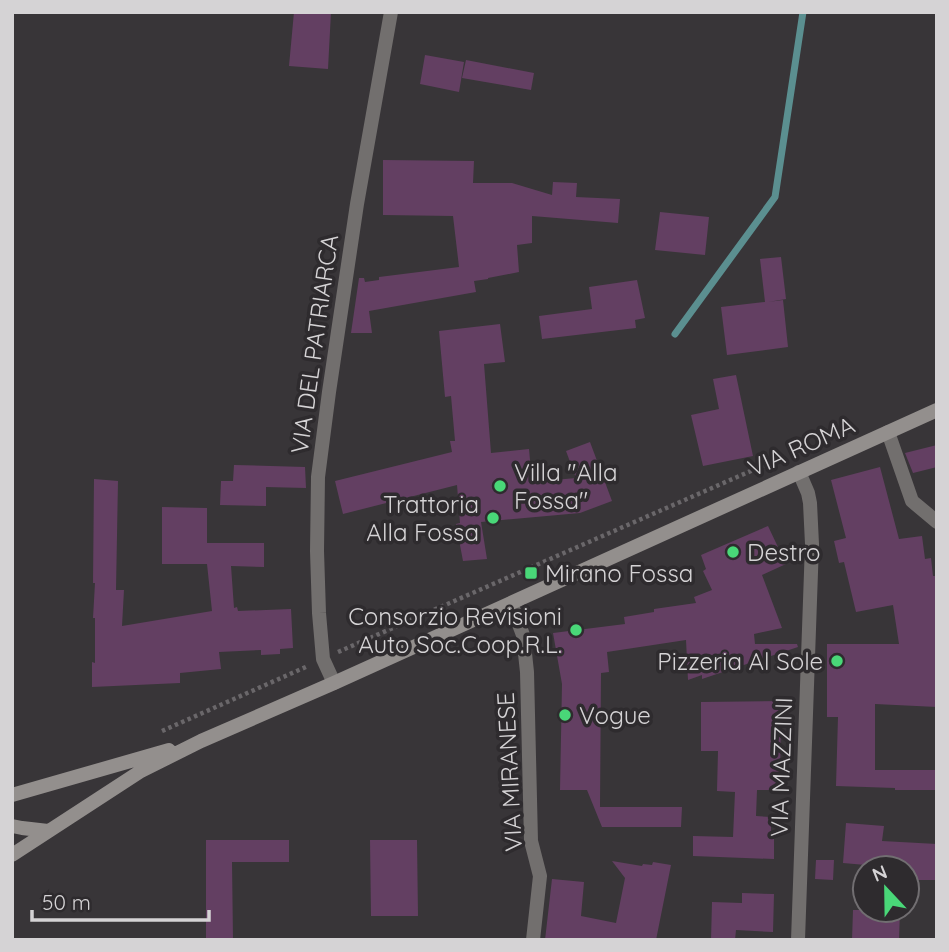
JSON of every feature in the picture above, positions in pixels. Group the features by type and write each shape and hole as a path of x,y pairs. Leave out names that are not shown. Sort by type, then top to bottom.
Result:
{"main road":[{"name":"VIA ROMA","path":"511,603 937,410"},
{"path":"12,855 141,771 201,741 511,603"},
{"path":"12,795 201,741"},
{"path":"12,826 48,831"}],"street":[{"name":"VIA DEL PATRIARCA","path":"334,683 323,659 318,613 318,477 355,218 391,12"},
{"path":"888,432 912,501 937,522"},
{"name":"VIA MAZZINI","path":"799,472 810,503 812,544 799,940"},
{"name":"VIA MIRANESE","path":"511,603 523,635 527,671 531,841 540,876 533,940"}],"path":[{"path":"157,734 776,460"}],"building":[{"path":"294,12 331,12 328,69 289,66"},
{"path":"425,55 464,62 459,92 420,84"},
{"path":"466,60 534,73 531,90 462,78"},
{"path":"383,160 474,161 473,183 512,183 552,195 553,182 577,183 576,197 620,199 618,223 532,216 532,243 517,245 519,272 474,281 476,292 369,311 372,333 351,333 359,278 364,278 365,282 379,280 379,277 459,267 453,216 383,215"},
{"path":"660,212 709,217 705,255 655,250"},
{"path":"781,257 786,299 768,302 783,300 788,347 727,355 721,307 765,302 760,259"},
{"path":"637,280 645,318 635,320 636,328 542,339 539,316 592,309 589,287"},
{"path":"500,324 505,362 484,364 491,453 529,449 532,482 576,478 566,451 590,442 612,501 580,513 481,522 487,559 463,561 456,524 460,523 457,485 343,514 335,481 452,452 450,441 455,441 451,396 445,397 439,331"},
{"path":"736,375 753,456 703,466 691,415 719,409 713,379"},
{"path":"937,445 937,467 913,473 905,453"},
{"path":"234,465 305,467 306,488 266,487 266,506 220,505 221,481 233,481"},
{"path":"880,467 899,539 922,536 925,559 931,558 933,576 937,576 937,707 875,704 875,770 937,770 937,790 836,786 838,717 827,717 827,644 899,644 893,605 856,612 844,562 839,563 834,541 846,538 831,480"},
{"path":"94,479 118,481 116,590 124,590 122,626 212,611 207,564 162,564 162,507 207,508 207,543 264,543 264,567 231,566 234,608 237,607 238,611 291,609 293,648 280,649 280,654 261,655 261,650 219,652 221,669 180,673 180,683 92,687 92,662 95,663"},
{"path":"768,526 786,564 762,575 782,628 754,634 755,644 797,644 798,647 702,679 702,675 688,680 686,640 607,652 609,672 601,673 600,807 682,807 681,827 602,827 587,790 560,790 562,684 553,633 625,624 624,617 654,612 654,609 696,603 694,597 712,590 703,571 706,569 701,555"},
{"path":"781,701 780,788 757,790 756,816 771,817 774,859 693,856 693,836 733,837 735,792 717,791 718,751 701,751 701,702"},
{"path":"846,823 884,826 882,841 937,844 937,880 921,880 921,854 851,854 851,864 843,863"},
{"path":"206,840 289,840 289,862 232,862 233,940 206,940"},
{"path":"370,840 417,840 418,916 371,916"},
{"path":"816,860 834,860 833,880 815,879"},
{"path":"612,861 642,866 652,865 653,862 671,865 656,940 545,940 552,879 584,882 581,916 616,923 625,878"},
{"path":"742,893 774,894 773,932 736,930 735,940 711,940 712,902 742,903"},
{"path":"853,924 900,924 899,940 852,940"}],"waterway":[{"path":"675,334 775,197 803,12"}],"place":[{"name":"Villa \"Alla Fossa\"","path":"500,486"},
{"name":"Trattoria Alla Fossa","path":"493,518"},
{"name":"Destro","path":"733,552"},
{"name":"Mirano Fossa","path":"531,573"},
{"name":"Consorzio Revisioni Auto Soc.Coop.R.L.","path":"576,630"},
{"name":"Pizzeria Al Sole","path":"837,661"},
{"name":"Vogue","path":"565,715"}]}
